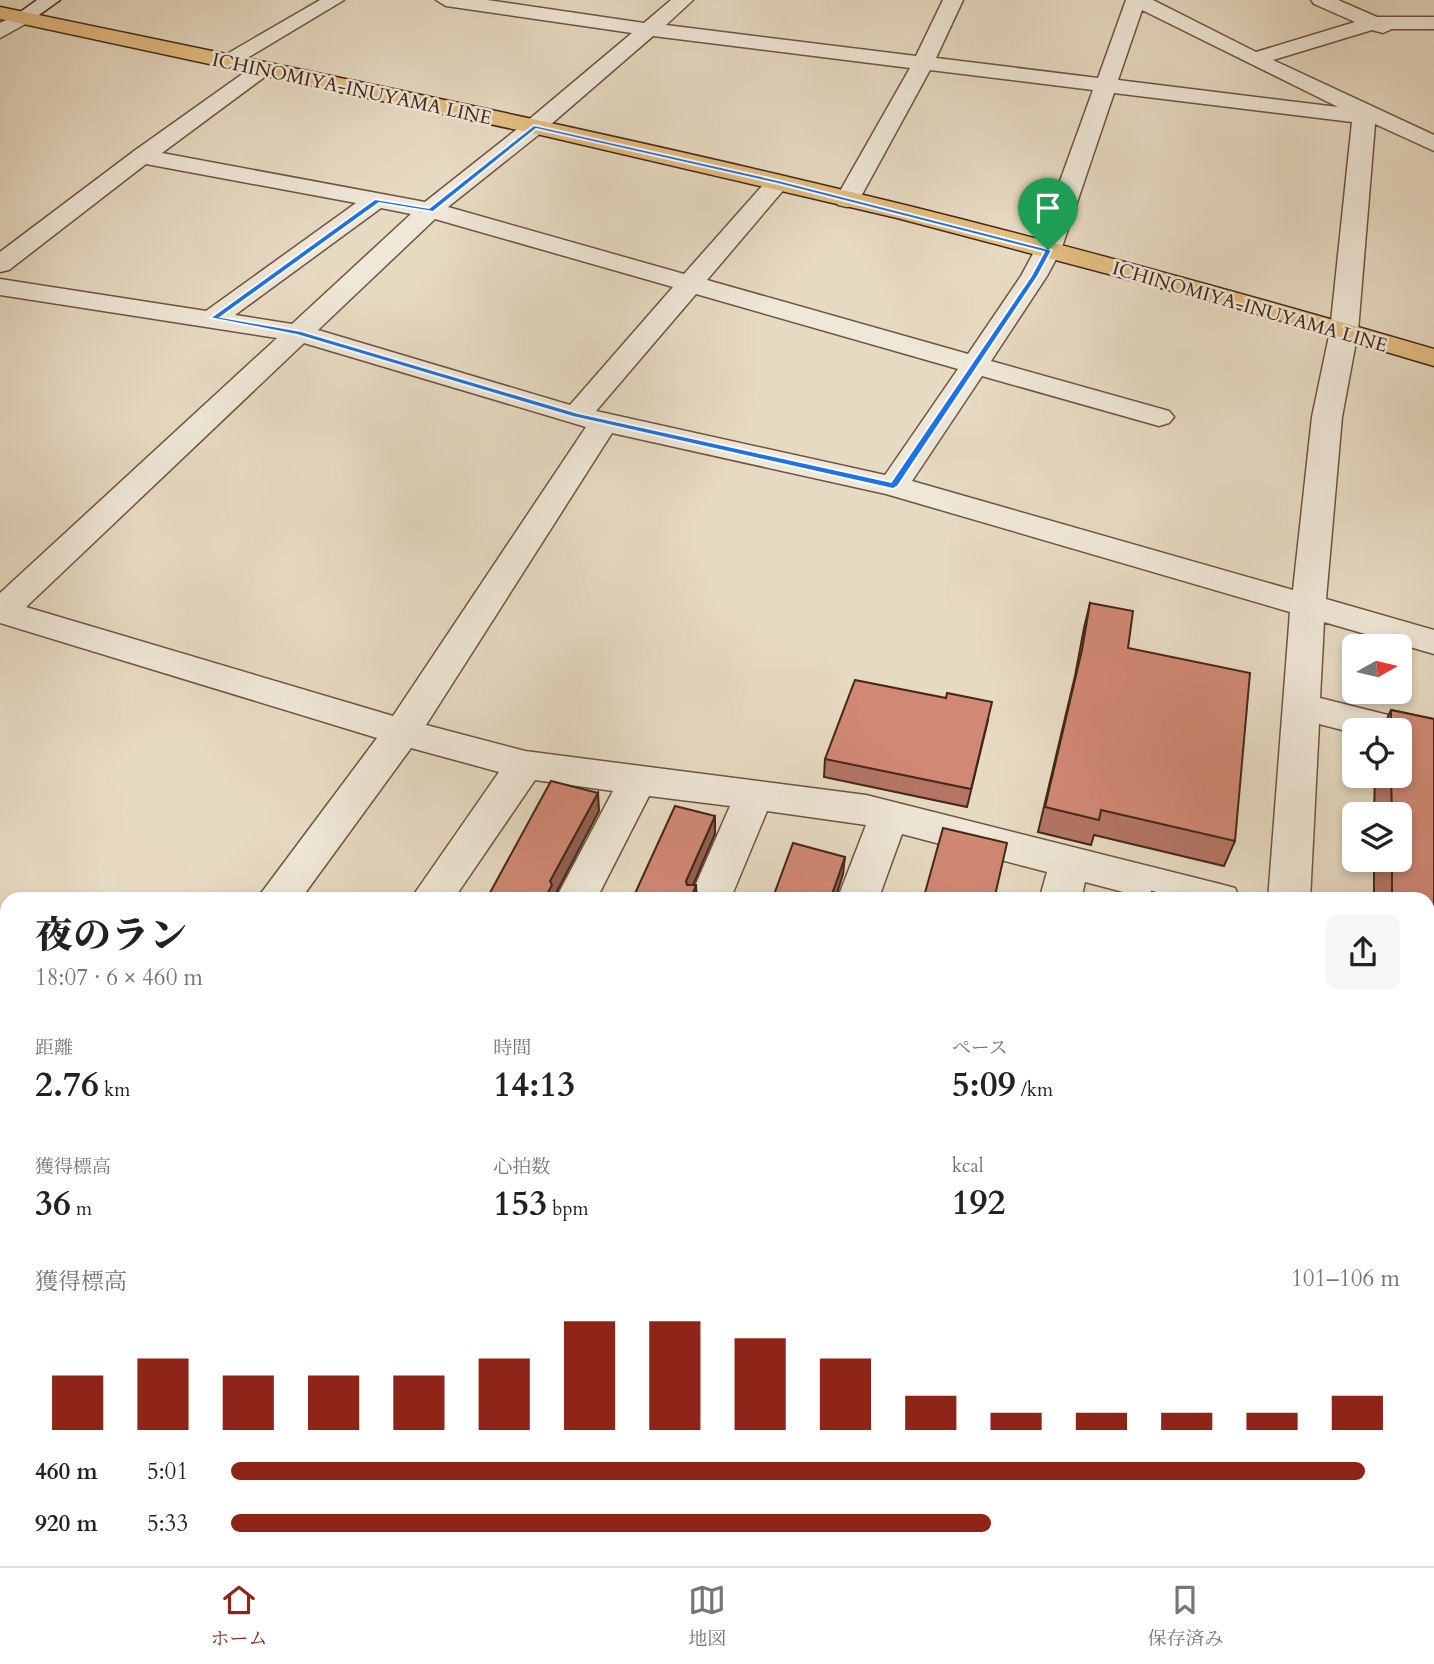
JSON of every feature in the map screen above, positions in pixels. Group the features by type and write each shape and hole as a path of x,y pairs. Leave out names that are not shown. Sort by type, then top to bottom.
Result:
{"main road":[{"name":"ICHINOMIYA-INUYAMA LINE","path":"11,16 534,127 778,182 1048,250 1434,358"}],"street":[{"path":"0,32 11,16 50,0"},
{"path":"228,62 334,0"},
{"path":"446,0 923,64 1368,116"},
{"path":"0,612 430,210 534,127 683,0"},
{"path":"847,200 923,64 953,0"},
{"path":"893,486 1034,276 1048,250 1137,0 1368,116 1434,144"},
{"path":"1321,0 1422,44"},
{"path":"1254,60 1373,23 1434,23"},
{"path":"0,264 142,156 263,70"},
{"path":"1290,892 1308,606 1327,417 1344,331 1368,116"},
{"path":"142,156 430,210 1159,417"},
{"path":"282,892 401,732 590,419 691,283 778,182"},
{"path":"214,318 377,200"},
{"path":"0,287 299,333 590,419 893,486 1434,642"},
{"path":"0,612 401,732 525,765 866,810 1189,892"},
{"path":"1303,707 1349,718"},
{"path":"1412,733 1434,738"},
{"path":"436,892 525,765"},
{"path":"579,892 638,779"},
{"path":"712,892 754,795"},
{"path":"860,892 889,816"},
{"path":"1062,892 1070,861"}],"building":[{"path":"1090,603 1133,611 1128,648 1250,673 1235,841 1101,810 1099,820 1045,807 1082,650"},
{"path":"855,680 946,698 947,693 992,702 971,789 825,759"},
{"path":"1391,710 1434,719 1434,892 1392,892 1392,872 1412,872 1412,802 1392,802 1391,788 1412,788 1412,718 1391,718"},
{"path":"551,781 598,793 550,881 552,885 548,892 490,892"},
{"path":"675,806 715,816 686,881 687,885 696,885 693,892 636,892"},
{"path":"943,828 1007,843 996,892 925,892"},
{"path":"793,843 845,857 833,892 775,892"}],"route":[{"path":"534,127 778,182 1048,250 1034,276 893,486 576,416 299,333 214,318 377,200 430,210 534,127"}]}
